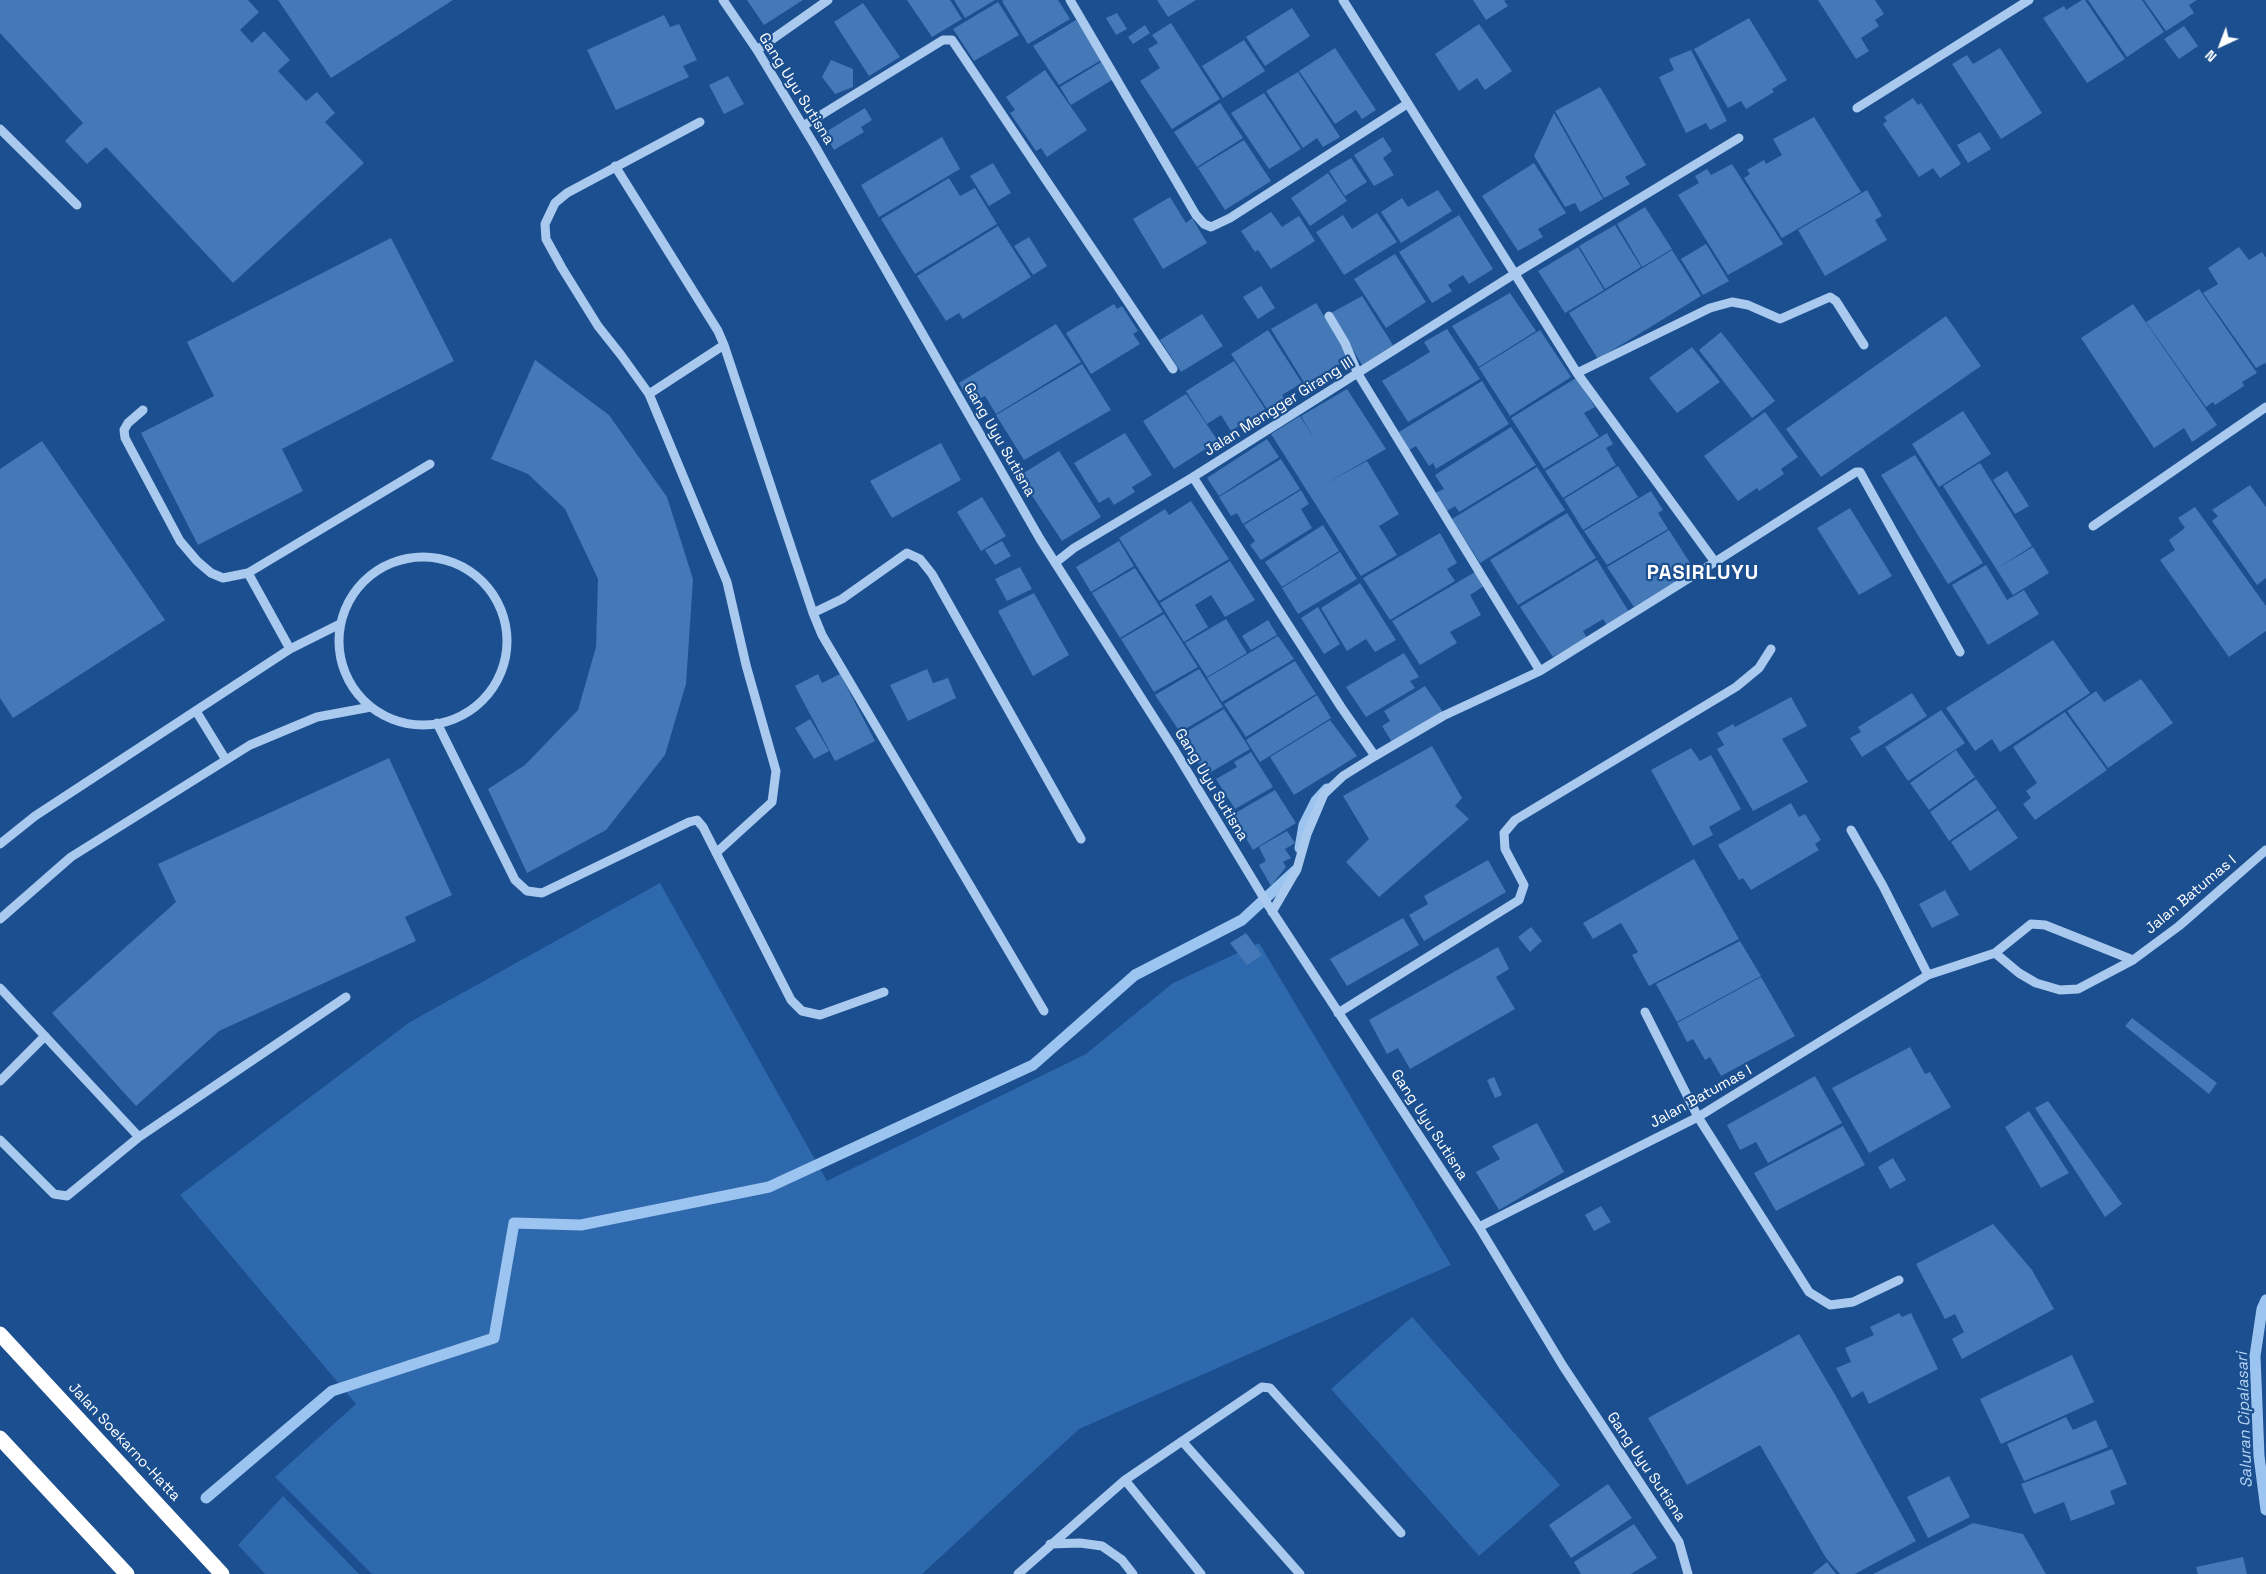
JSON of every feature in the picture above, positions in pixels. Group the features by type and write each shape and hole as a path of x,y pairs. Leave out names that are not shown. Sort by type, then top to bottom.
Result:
{"highway":[{"name":"Jalan Soekarno-Hatta","path":"0,1334 222,1574"},
{"path":"0,1438 127,1574"}],"street":[{"name":"Gang Uyu Sutisna","path":"723,0 757,50 803,126 1055,563 1175,751 1270,909 1479,1227 1563,1366 1679,1542 1688,1574"},
{"path":"757,50 828,0"},
{"path":"1070,0 1196,214 1204,224 1211,227 1230,218 1407,104"},
{"path":"1343,0 1577,373 1716,562"},
{"path":"1857,108 2029,0"},
{"path":"803,126 943,40 952,40 1173,370"},
{"path":"700,122 567,193 555,203 545,224 546,239 562,268 598,326 649,394 727,582 746,666 776,771 772,802 716,853"},
{"path":"0,128 77,205"},
{"name":"Jalan Mengger Girang III","path":"1055,563 1074,548 1358,374 1516,273 1739,138"},
{"path":"615,166 718,331 822,635 1044,1011"},
{"path":"1577,373 1710,308 1732,302 1748,305 1780,319 1830,297 1836,301 1864,345"},
{"path":"1330,316 1345,342 1358,374 1540,671"},
{"path":"649,394 724,345"},
{"path":"2093,526 2266,407"},
{"path":"143,410 128,423 124,430 125,438 180,541 197,561 211,573 223,578 248,573 430,464"},
{"path":"1270,909 1297,869 1308,834 1324,794 1343,776 1443,716 1540,671 1716,562 1856,472 1860,472 1960,652"},
{"path":"1192,477 1341,707 1375,756"},
{"path":"813,613 842,599 907,554 920,558 932,574 1081,839"},
{"path":"414,557 441,559 465,569 486,586 500,609 507,634 505,660 495,686 476,706 452,720 423,726 395,721 371,707 350,684 339,654 340,624 350,599 366,578 389,564 414,557"},
{"path":"248,573 290,649"},
{"path":"0,844 35,816 290,649 340,624"},
{"path":"1338,1013 1519,900 1524,886 1505,850 1504,833 1516,820 1736,687 1759,668 1771,649"},
{"path":"0,919 71,857 250,745 317,717 371,707"},
{"path":"196,711 226,760"},
{"path":"437,723 515,880 527,891 542,893 689,822 697,820 716,853 791,1000 802,1011 820,1015 884,992"},
{"path":"1851,830 1883,886 1928,975"},
{"name":"Jalan Batumas I","path":"1996,953 2019,973 2036,982 2060,990 2078,989 2133,960 2179,926 2266,850"},
{"name":"Jalan Batumas I","path":"1479,1227 1698,1118 1928,975 1996,953 2025,928 2037,923 2133,960"},
{"path":"0,988 139,1137"},
{"path":"0,1140 54,1194 67,1196 139,1137 346,997"},
{"path":"1645,1012 1698,1118 1809,1292 1830,1305 1853,1302 1899,1280"},
{"path":"0,1081 45,1036"},
{"path":"1018,1574 1125,1480 1260,1388 1270,1388 1401,1533"},
{"path":"1182,1441 1300,1574"},
{"path":"1125,1480 1201,1574"},
{"path":"1050,1544 1080,1543 1102,1546 1122,1560 1133,1574"}],"shaded area":[{"path":"660,883 827,1181 1086,1054 1173,983 1259,943 1451,1265 1079,1429 922,1574 372,1574 275,1477 356,1404 180,1195 410,1022"},
{"path":"1412,1317 1560,1485 1479,1556 1331,1389"},
{"path":"283,1496 359,1574 265,1574 238,1545"}],"building":[{"path":"0,0 248,0 259,12 240,30 252,43 264,31 290,60 278,71 306,101 317,92 335,113 325,122 364,163 233,283 106,147 87,164 65,141 83,123 0,33"},
{"path":"278,0 453,0 331,78"},
{"path":"747,0 803,0 764,25"},
{"path":"907,0 950,0 962,19 932,37"},
{"path":"954,0 995,0 965,18"},
{"path":"1058,0 1070,19 1028,44 1002,1"},
{"path":"1157,0 1196,0 1168,17"},
{"path":"1473,0 1506,0 1504,1 1508,6 1486,20"},
{"path":"1818,0 1875,0 1884,14 1875,20 1879,26 1861,38 1869,51 1856,59"},
{"path":"2085,0 2125,59 2087,83 2043,18 2064,6 2066,10"},
{"path":"2088,0 2142,0 2164,32 2127,57"},
{"path":"2144,0 2197,0 2189,5 2194,13 2166,31"},
{"path":"998,2 1019,35 974,61 953,29"},
{"path":"863,3 900,57 869,76 834,22"},
{"path":"1292,8 1310,36 1265,66 1246,37"},
{"path":"1117,13 1127,29 1116,35 1106,18"},
{"path":"664,15 670,27 679,24 697,60 683,66 689,77 616,110 587,50"},
{"path":"1749,18 1787,80 1772,89 1774,92 1746,109 1741,101 1728,108 1694,49"},
{"path":"1076,20 1103,59 1059,85 1033,46"},
{"path":"1171,23 1220,99 1172,129 1140,81 1160,68 1148,49 1158,43 1152,35"},
{"path":"1479,24 1512,71 1485,90 1477,78 1459,91 1435,54"},
{"path":"1145,25 1150,33 1133,44 1128,37"},
{"path":"2184,26 2198,46 2179,59 2164,39"},
{"path":"1244,40 1265,71 1223,98 1202,66"},
{"path":"1335,48 1376,110 1362,119 1356,110 1335,124 1299,71"},
{"path":"2000,48 2042,113 2001,139 1952,64 1967,55 1973,64"},
{"path":"1691,50 1727,121 1710,130 1706,123 1686,133 1659,77 1674,70 1669,59"},
{"path":"831,60 853,69 853,87 835,94 822,77"},
{"path":"1101,62 1112,80 1071,105 1060,87"},
{"path":"1045,70 1087,130 1047,157 1041,148 1036,151 1010,113 1015,110 1006,97"},
{"path":"1298,72 1340,137 1323,147 1317,138 1303,148 1266,91"},
{"path":"728,76 744,104 724,114 709,85"},
{"path":"1600,87 1646,165 1625,177 1630,184 1604,198 1555,111"},
{"path":"1264,93 1301,149 1269,169 1231,113"},
{"path":"1913,98 1918,105 1921,103 1961,164 1940,178 1933,168 1919,177 1883,124 1887,121 1884,117"},
{"path":"1220,103 1243,138 1197,167 1174,132"},
{"path":"865,108 872,120 861,127 864,132 834,150 824,133"},
{"path":"1554,113 1603,199 1580,212 1575,203 1565,207 1534,156"},
{"path":"1814,117 1861,192 1782,238 1744,178 1750,174 1747,170 1764,160 1766,164 1782,155 1773,139"},
{"path":"1980,132 1991,149 1968,163 1957,145"},
{"path":"942,137 960,169 879,217 861,185"},
{"path":"1383,137 1392,151 1383,158 1394,175 1374,186 1354,155"},
{"path":"1244,140 1271,181 1225,210 1198,168"},
{"path":"1351,158 1367,182 1345,196 1329,171"},
{"path":"993,163 1011,193 989,206 970,176"},
{"path":"1534,163 1566,213 1538,229 1543,237 1518,251 1482,196"},
{"path":"1732,164 1783,244 1728,275 1678,195 1699,183 1695,176 1707,169 1711,175"},
{"path":"1328,173 1347,201 1310,226 1291,198"},
{"path":"949,178 960,196 975,188 997,224 915,274 881,219"},
{"path":"1438,190 1452,211 1401,243 1381,212 1402,198 1408,207"},
{"path":"1867,190 1882,216 1875,220 1887,240 1825,276 1798,230"},
{"path":"1170,197 1186,223 1192,218 1207,243 1163,269 1133,219"},
{"path":"1645,207 1672,249 1642,267 1617,224"},
{"path":"1271,212 1282,227 1299,216 1315,241 1271,269 1258,250 1255,252 1241,231"},
{"path":"1377,213 1397,242 1344,275 1316,232 1343,215 1352,229"},
{"path":"1459,215 1493,269 1469,284 1463,275 1448,285 1452,291 1432,303 1399,252"},
{"path":"1615,225 1641,267 1605,289 1579,246"},
{"path":"998,226 1031,277 963,319 959,313 946,321 917,276"},
{"path":"1029,237 1047,266 1033,275 1014,246"},
{"path":"391,238 454,361 282,449 303,491 198,545 141,433 214,396 187,342"},
{"path":"1706,244 1729,281 1703,295 1681,259"},
{"path":"1578,247 1604,290 1565,313 1538,271"},
{"path":"2239,247 2249,260 2262,252 2266,258 2266,365 2265,363 2256,368 2203,293 2218,284 2208,268"},
{"path":"1672,250 1701,296 1598,359 1569,313"},
{"path":"1395,254 1426,302 1386,328 1354,279"},
{"path":"1261,286 1275,308 1258,319 1243,297"},
{"path":"2199,289 2257,373 2242,382 2244,386 2215,405 2213,402 2206,407 2146,322"},
{"path":"1510,293 1536,331 1479,367 1452,326"},
{"path":"1362,296 1393,345 1362,365 1331,313"},
{"path":"1316,303 1350,358 1305,384 1271,329"},
{"path":"1114,304 1117,309 1122,306 1138,331 1133,334 1140,344 1091,374 1066,333"},
{"path":"2133,304 2217,425 2192,442 2184,428 2154,448 2081,338"},
{"path":"1202,314 1223,346 1181,372 1160,340"},
{"path":"1946,316 1981,366 1821,477 1786,429"},
{"path":"1056,324 1081,362 996,414 985,396 971,404 959,383"},
{"path":"1447,329 1480,379 1408,422 1382,381 1430,352 1424,342"},
{"path":"1268,330 1302,383 1282,395 1284,398 1267,409 1231,354"},
{"path":"1540,330 1571,377 1510,416 1479,368"},
{"path":"1721,332 1775,401 1752,418 1699,350"},
{"path":"1692,347 1720,382 1677,413 1649,378"},
{"path":"535,360 609,415 667,497 693,579 686,684 665,755 606,830 527,873 488,789 525,765 578,710 596,647 598,579 565,509 528,474 491,459"},
{"path":"1234,361 1265,409 1231,431 1221,415 1207,424 1186,391"},
{"path":"1082,364 1111,410 1024,460 996,415"},
{"path":"1576,378 1595,407 1584,413 1599,436 1544,469 1511,418"},
{"path":"1482,381 1509,424 1436,469 1433,463 1429,466 1416,446 1409,450 1399,432"},
{"path":"1347,389 1386,449 1323,485 1367,461 1399,514 1379,526 1397,555 1361,576 1271,434 1300,416 1315,440 1301,416"},
{"path":"1186,394 1218,441 1174,469 1143,421"},
{"path":"1963,411 1991,454 1939,487 1912,444"},
{"path":"1765,412 1798,457 1781,469 1784,474 1759,491 1757,488 1738,501 1704,456"},
{"path":"1511,427 1536,465 1459,512 1455,506 1447,511 1435,493 1444,489 1435,475"},
{"path":"1125,433 1152,475 1132,487 1135,492 1114,505 1109,497 1099,503 1074,463"},
{"path":"1607,433 1613,444 1606,448 1616,465 1563,498 1545,471"},
{"path":"1267,439 1279,457 1219,496 1207,478"},
{"path":"42,441 165,620 13,718 0,698 0,469"},
{"path":"941,443 961,480 892,518 870,481"},
{"path":"1059,451 1101,517 1062,541 1019,476"},
{"path":"1915,455 1983,563 1948,584 1881,475"},
{"path":"1281,459 1300,489 1243,524 1237,513 1231,516 1219,497"},
{"path":"1980,463 2032,546 1998,568 2033,547 2049,573 2013,595 1943,486"},
{"path":"1618,466 1638,497 1583,530 1564,499"},
{"path":"1537,467 1565,510 1480,563 1452,519"},
{"path":"2007,471 2029,506 2015,514 1993,480"},
{"path":"2250,485 2266,507 2266,578 2257,585 2212,521 2218,516 2212,510"},
{"path":"1301,490 1309,504 1301,509 1312,528 1261,560 1250,545 1255,541 1244,525"},
{"path":"1651,491 1663,510 1658,513 1668,529 1607,565 1584,531"},
{"path":"982,497 1006,536 981,551 957,512"},
{"path":"1191,501 1229,559 1159,601 1119,538 1165,509 1169,515"},
{"path":"2195,507 2266,606 2266,631 2229,657 2160,560 2175,550 2169,540 2185,528 2178,518"},
{"path":"1850,508 1892,576 1859,595 1817,528"},
{"path":"1567,513 1596,558 1518,605 1490,560"},
{"path":"1323,525 1339,551 1282,587 1265,562"},
{"path":"1669,530 1692,566 1672,577 1675,582 1634,607 1607,567"},
{"path":"1440,533 1457,563 1447,569 1455,581 1390,620 1363,578"},
{"path":"1002,541 1011,556 995,565 985,550"},
{"path":"1119,541 1134,566 1091,592 1076,567"},
{"path":"1340,552 1357,579 1298,614 1282,588"},
{"path":"1597,560 1629,612 1607,625 1603,619 1583,631 1587,638 1553,657 1520,607"},
{"path":"1230,561 1255,600 1225,617 1211,595 1195,605 1208,627 1184,642 1160,603"},
{"path":"1986,565 2007,600 2024,590 2039,614 1988,645 1952,585"},
{"path":"1020,567 1032,589 1007,601 995,579"},
{"path":"1135,568 1163,612 1120,638 1092,593"},
{"path":"1475,572 1484,586 1470,595 1481,615 1450,632 1457,643 1420,665 1392,621"},
{"path":"1360,583 1396,640 1375,652 1366,639 1347,651 1321,608"},
{"path":"1034,593 1069,655 1033,676 998,611"},
{"path":"1318,607 1340,644 1324,654 1301,618"},
{"path":"1164,614 1198,667 1154,692 1121,639"},
{"path":"1226,619 1247,653 1207,677 1185,643"},
{"path":"1268,620 1277,635 1251,650 1242,636"},
{"path":"1278,636 1294,659 1222,702 1207,678"},
{"path":"2053,640 2090,693 2000,752 1992,739 1975,751 1946,708"},
{"path":"1404,653 1419,677 1410,681 1415,688 1366,717 1346,687"},
{"path":"1295,661 1316,694 1246,737 1224,704"},
{"path":"927,669 933,683 948,678 956,698 908,721 890,685"},
{"path":"1199,669 1223,707 1180,732 1155,695"},
{"path":"818,674 822,683 840,674 875,741 835,761 795,686"},
{"path":"2141,679 2173,723 2108,768 2067,711 2096,691 2104,702"},
{"path":"1425,686 1443,712 1392,742 1382,726 1390,721 1384,711"},
{"path":"1912,693 1927,716 1862,757 1850,738 1861,732 1858,727"},
{"path":"1317,695 1331,718 1260,762 1246,740"},
{"path":"1791,697 1807,726 1782,739 1808,782 1753,811 1717,749 1724,745 1717,733 1733,724 1735,727"},
{"path":"1224,709 1250,749 1206,775 1181,735"},
{"path":"1941,710 1965,743 1908,781 1885,747"},
{"path":"2065,712 2107,770 2035,820 2023,804 2031,798 2026,791 2037,783 2013,747"},
{"path":"810,719 829,751 814,759 795,728"},
{"path":"1330,720 1357,756 1294,795 1270,757"},
{"path":"1432,746 1462,798 1455,806 1469,819 1379,897 1346,862 1369,839 1343,796"},
{"path":"1691,748 1700,761 1711,755 1741,809 1709,827 1713,835 1693,846 1651,770"},
{"path":"1956,750 1975,777 1929,810 1910,783"},
{"path":"1251,752 1273,787 1235,809 1216,779 1237,767 1234,762"},
{"path":"389,758 452,895 405,917 416,941 219,1031 136,1106 52,1013 176,902 158,864"},
{"path":"1976,779 1997,808 1949,841 1930,812"},
{"path":"1275,790 1296,823 1253,850 1232,815"},
{"path":"1791,803 1799,817 1805,814 1821,840 1815,844 1819,850 1751,890 1743,878 1739,880 1718,845"},
{"path":"1998,810 2018,838 1970,871 1951,842"},
{"path":"1287,831 1295,843 1285,849 1291,858 1283,862 1286,867 1271,886 1259,865 1266,861 1259,847"},
{"path":"1694,859 1739,939 1649,986 1632,955 1638,952 1621,923 1593,939 1583,923"},
{"path":"1488,860 1506,892 1424,941 1409,915 1428,904 1424,896"},
{"path":"1945,890 1959,915 1932,928 1919,904"},
{"path":"1403,918 1419,945 1347,986 1330,959"},
{"path":"1531,927 1542,941 1530,952 1518,937"},
{"path":"1246,933 1262,955 1247,965 1230,943"},
{"path":"1740,941 1761,976 1677,1022 1656,984"},
{"path":"1498,947 1509,969 1496,977 1515,1009 1410,1069 1398,1048 1387,1054 1369,1020"},
{"path":"1761,977 1795,1036 1721,1076 1710,1057 1705,1060 1693,1039 1687,1042 1677,1023"},
{"path":"2132,1018 2217,1083 2209,1094 2125,1026"},
{"path":"1910,1047 1925,1074 1930,1072 1951,1107 1869,1153 1832,1088"},
{"path":"1815,1076 1842,1123 1768,1163 1756,1142 1740,1150 1727,1125"},
{"path":"1494,1077 1502,1095 1495,1098 1487,1080"},
{"path":"2048,1101 2122,1204 2105,1217 2035,1108"},
{"path":"2029,1111 2069,1173 2041,1188 2005,1127"},
{"path":"1537,1123 1564,1172 1499,1210 1476,1172 1500,1159 1492,1146"},
{"path":"1843,1126 1865,1165 1776,1211 1754,1173"},
{"path":"1893,1158 1906,1180 1890,1189 1878,1167"},
{"path":"1601,1206 1611,1222 1594,1231 1585,1215"},
{"path":"1993,1224 2032,1270 2054,1309 1962,1359 1952,1339 1964,1332 1955,1314 1945,1319 1916,1264"},
{"path":"1899,1313 1902,1317 1911,1313 1938,1369 1869,1404 1863,1391 1852,1398 1836,1368 1851,1362 1845,1348 1874,1335 1870,1327"},
{"path":"1799,1334 1837,1398 1916,1541 1855,1574 1840,1574 1826,1558 1760,1445 1687,1485 1648,1418"},
{"path":"2072,1355 2094,1402 2001,1444 1980,1399"},
{"path":"2066,1417 2073,1430 2096,1420 2108,1447 2024,1481 2007,1444"},
{"path":"2112,1449 2127,1484 2110,1491 2115,1504 2071,1521 2064,1502 2034,1514 2021,1484"},
{"path":"1949,1476 1970,1517 1928,1538 1907,1497"},
{"path":"1608,1484 1632,1518 1571,1558 1549,1525"},
{"path":"1973,1523 2023,1534 2046,1574 1873,1574"},
{"path":"1634,1524 1657,1558 1631,1574 1581,1574 1574,1562"},
{"path":"2243,1557 2247,1574 2198,1574 2196,1567"},
{"path":"1827,1562 1836,1574 1812,1574"}],"waterway":[{"path":"1300,848 1304,825 1316,801 1327,789"},
{"path":"206,1498 332,1391 494,1338 514,1223 581,1225 769,1187 1033,1065 1135,975 1242,920 1295,871"},
{"name":"Saluran Cipalasari","path":"2266,1300 2262,1309 2255,1356 2259,1456 2266,1510"}],"district":[{"name":"PASIRLUYU","path":"1703,574"}]}
